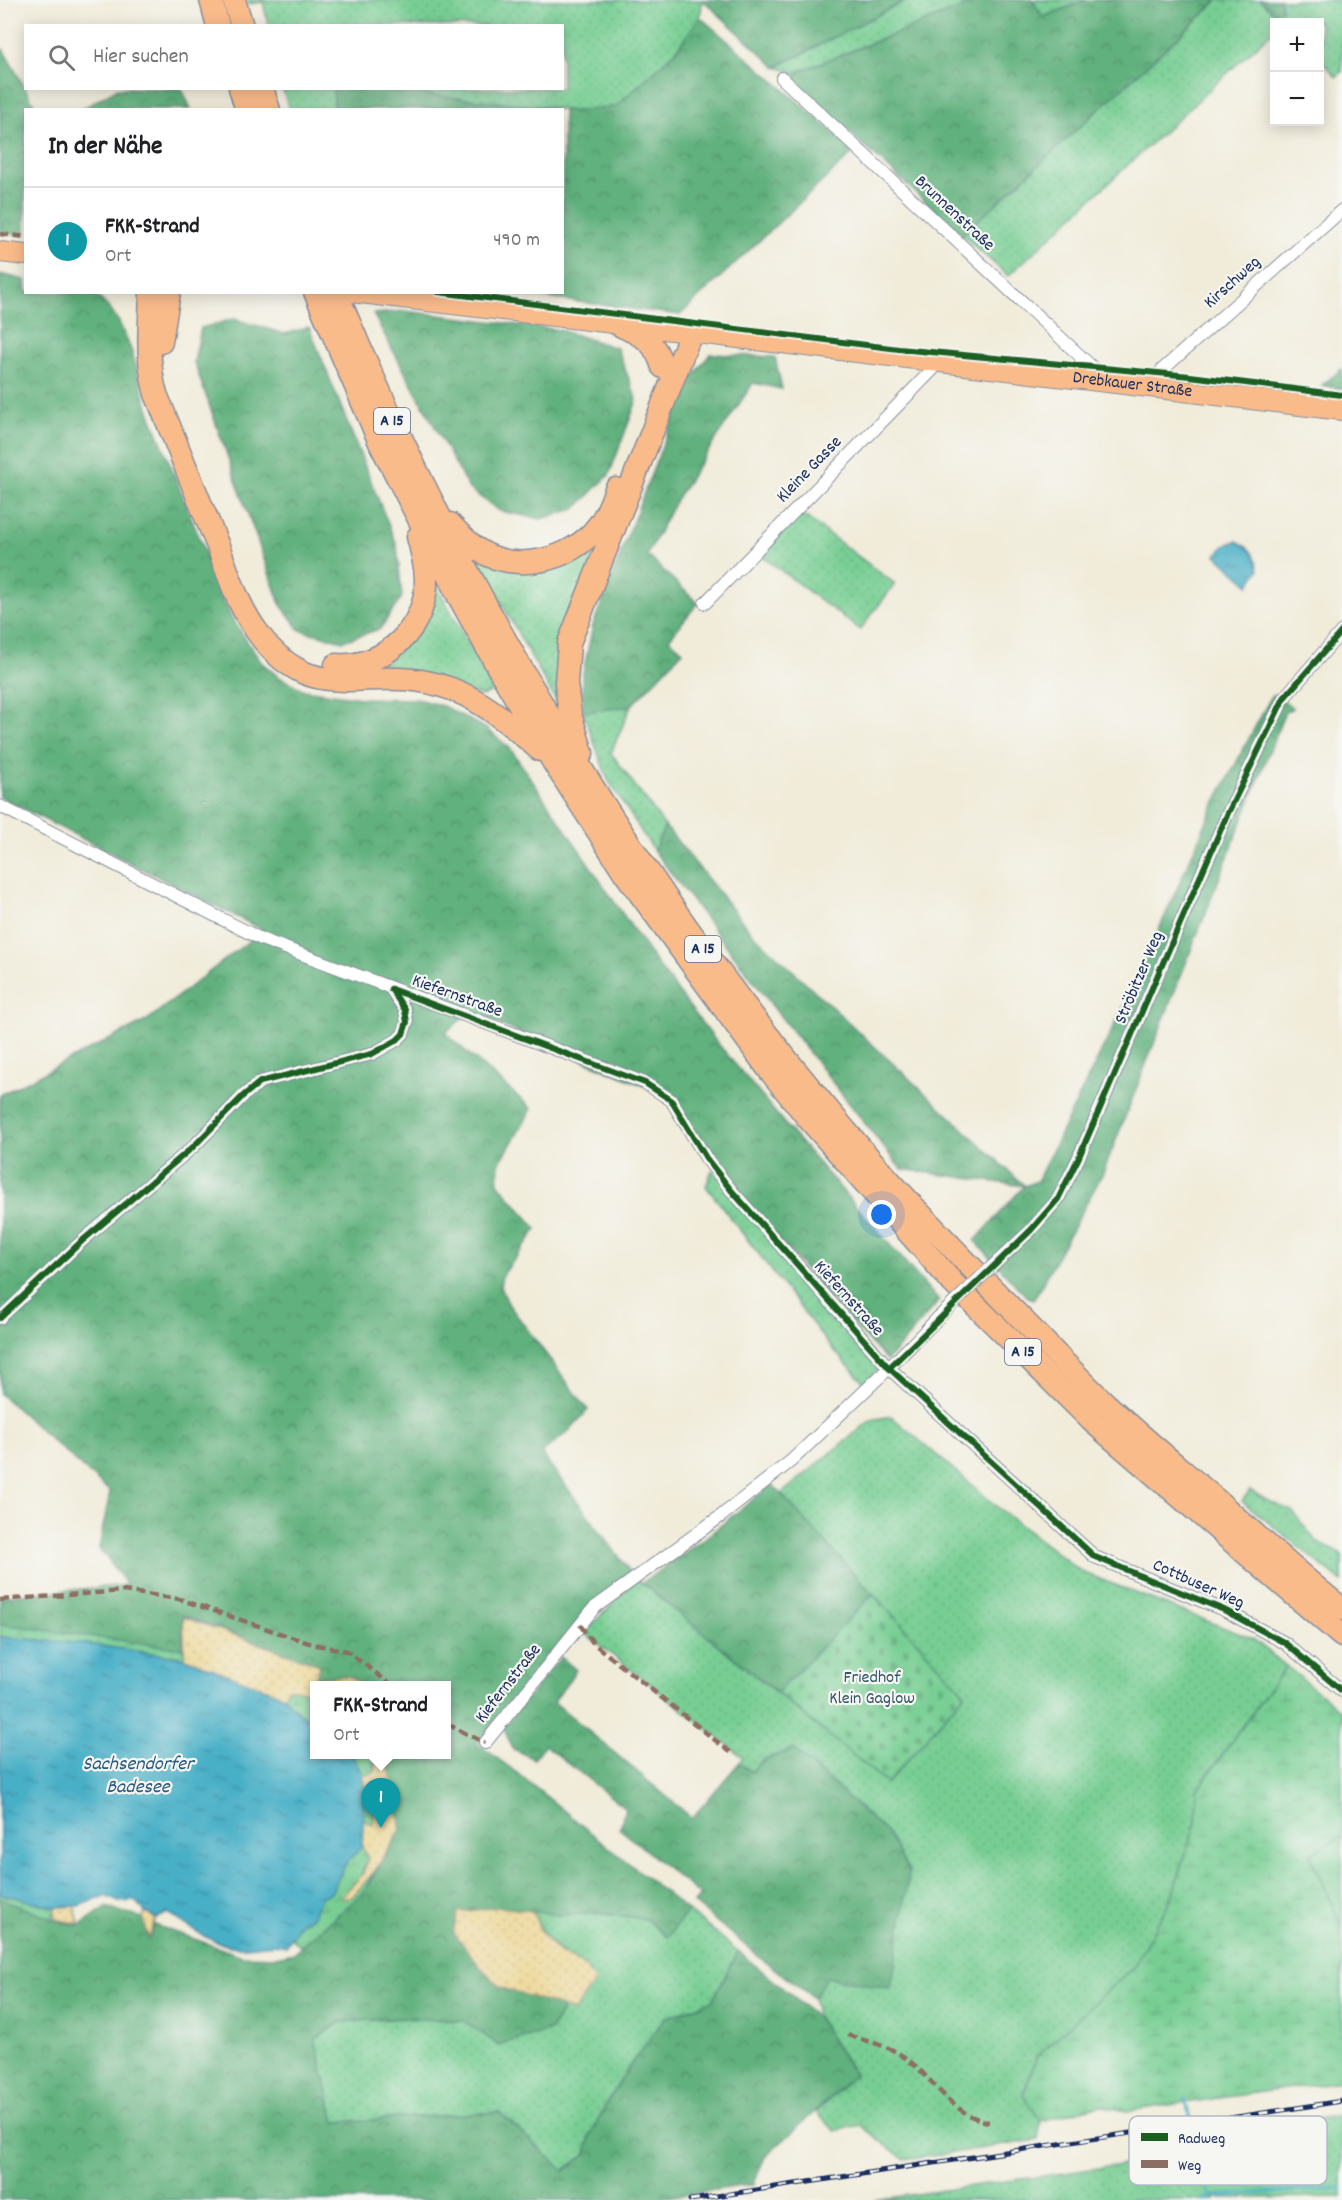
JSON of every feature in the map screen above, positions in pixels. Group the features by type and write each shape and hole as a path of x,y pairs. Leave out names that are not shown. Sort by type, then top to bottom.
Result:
{"highway":[{"path":"211,0 217,24"},
{"path":"234,0 241,24"},
{"path":"241,90 246,108"},
{"path":"263,90 268,108"},
{"name":"A 15","path":"316,294 342,333 399,436 435,510 505,639 592,786 697,941 750,1012 824,1105 921,1216 1106,1404 1342,1609"},
{"name":"A 15","path":"336,294 342,333 381,445 500,671 554,763 626,873 770,1071 808,1118 953,1283 1092,1421 1342,1635"},
{"path":"153,295 163,371 168,389 256,606 280,640 294,652 326,665 345,666 364,663 383,656 399,643 414,625 423,605 426,580 423,556 409,501"},
{"path":"153,295 148,353 156,394 244,611 270,649 285,662 303,672 323,678 402,678 453,689 477,700 504,718 554,763"},
{"path":"618,324 648,339 657,350 663,367"},
{"path":"435,510 477,549 518,563 542,561 563,554 580,543 598,527 612,499 663,367 684,332"},
{"path":"592,786 570,714 567,682 569,643 684,332"}],"main road":[{"path":"0,252 24,255"},
{"name":"Drebkauer Straße","path":"369,294 1342,410"}],"street":[{"name":"Brunnenstraße","path":"782,78 1093,368 1093,381"},
{"name":"Kirschweg","path":"1160,390 1162,370 1342,210"},
{"name":"Kleine Gasse","path":"705,603 940,362"},
{"name":"Ströbitzer Weg","path":"939,1317 1031,1230 1058,1198 1078,1159 1227,815 1284,698 1342,632"},
{"name":"Kiefernstraße","path":"0,806 261,939 645,1083 671,1100 706,1158 731,1190 889,1368 1095,1557"},
{"name":"Kiefernstraße","path":"0,1318 82,1241 193,1147 260,1082 372,1054 397,1040 403,1034 407,1022 405,1010 391,989"},
{"name":"Kiefernstraße","path":"485,1743 594,1608 697,1534 791,1461 939,1317"},
{"name":"Cottbuser Weg","path":"1095,1557 1224,1610 1285,1643 1342,1691"}],"green space":[{"path":"248,0 703,0 700,17 675,52 615,107 574,111 564,110 564,108 383,90 564,90 564,24 268,24 263,2 249,4"},
{"path":"703,0 907,0 776,67"},
{"path":"907,0 981,0 795,73 776,67"},
{"path":"981,0 1032,0 1043,17 1087,0 1218,0 962,235 797,84 795,73"},
{"path":"1032,0 1087,0 1043,17"},
{"path":"1218,0 1260,0 1273,12 1282,10 1280,0 1342,0 1342,72 1336,77 1324,63 1324,18 1270,18 1270,34 1008,276 962,235"},
{"path":"1260,0 1280,0 1282,10 1273,12"},
{"path":"700,17 855,151 680,315 516,294 564,294 564,110 615,107 675,52"},
{"path":"3,49 24,90 26,90 36,108 24,108 24,235 0,233 0,51"},
{"path":"115,90 182,90 191,108 84,108"},
{"path":"282,90 333,90 335,108 290,108"},
{"path":"333,90 383,90 552,108 335,108"},
{"path":"0,274 24,280 24,294 95,294 119,322 132,352 149,411 231,617 261,662 279,677 304,690 361,698 417,699 443,706 485,728 510,748 656,963 715,1040 793,1134 939,1301 887,1361 732,1188 673,1098 470,1012 445,1033 532,1109 499,1164 498,1183 537,1229 502,1276 500,1286 509,1305 588,1410 567,1433 541,1453 632,1574 557,1648 477,1743 688,1911 667,1937 646,1919 598,1913 559,1915 500,1907 500,1987 564,2006 551,2030 498,2045 464,2021 402,2018 341,2022 315,2039 335,2122 499,2112 564,2171 586,2154 590,2136 606,2104 633,2061 665,2018 712,2001 738,1951 817,2017 855,2075 764,2158 754,2184 648,2200 0,2200 0,1899 52,1919 79,1926 106,1907 143,1918 149,1939 155,1925 242,1956 276,1957 294,1953 363,1893 401,1830 385,1759 451,1759 451,1681 357,1681 346,1676 316,1676 319,1665 182,1615 183,1649 0,1624 0,1596 127,1585 99,1548 110,1492 0,1394 0,1095 146,1021 263,930 0,797"},
{"path":"405,311 561,330 617,348 637,400 609,475 575,509 541,519 500,511 469,489 373,314"},
{"path":"234,319 285,334 309,327 397,546 402,597 380,629 343,641 300,630 280,604 194,362 201,328"},
{"path":"710,354 775,357 782,389 753,383 677,498 647,555 698,603 669,639 683,651 631,706 583,712 582,678 593,625 685,387"},
{"path":"1342,369 1342,389 1321,386"},
{"path":"798,511 895,584 860,630 763,557"},
{"path":"597,546 559,651 557,703 475,556 567,563"},
{"path":"436,584 494,690 483,696 380,669 422,627"},
{"path":"1272,695 1277,695 1293,708 1285,712 1103,1173 1034,1299 1026,1296 975,1241 1024,1186 901,1169 654,851 665,826 750,931 1025,1186 1037,1181 1135,984 1213,807"},
{"path":"631,706 611,753 665,826 654,851 608,780 583,712"},
{"path":"712,1170 883,1365 864,1383 829,1345 706,1186"},
{"path":"891,1416 1007,1515 1082,1572 1253,1639 1286,1666 1197,1790 1196,1822 1171,1899 1134,1966 1037,2056 1023,2095 1041,2121 1038,2140 905,2160 860,2125 835,2131 816,2112 855,2075 817,2017 814,1998 826,1977 891,1988 909,1872 888,1834 794,1749 763,1760 751,1772 739,1763 743,1757 584,1633 637,1579 887,1783 965,1694 781,1494 871,1420"},
{"path":"772,1484 873,1594 777,1693 642,1583 705,1538"},
{"path":"1250,1490 1292,1511 1317,1542 1342,1555 1342,1582 1242,1501"},
{"name":"Friedhof Klein Gaglow","path":"873,1594 965,1694 887,1783 777,1693"},
{"path":"0,1624 183,1649 185,1658 86,1644 0,1637"},
{"path":"561,1657 576,1670 554,1702 692,1818 739,1763 751,1772 763,1760 794,1749 888,1834 909,1872 891,1988 826,1977 814,1998 765,1962 694,1903 700,1895 620,1829 625,1808 545,1745 534,1759 513,1749 503,1727"},
{"path":"1286,1666 1342,1711 1342,1836 1310,1855 1342,1927 1342,2081 1126,2111 1101,2105 1041,2121 1023,2095 1037,2056 1134,1966 1171,1899 1196,1822 1197,1790"},
{"path":"292,1688 310,1691 310,1719 297,1712 290,1704 284,1696 286,1690"},
{"path":"354,1759 375,1759 375,1772 370,1777 362,1774"},
{"path":"378,1789 373,1826 363,1820 365,1790"},
{"path":"1342,1836 1342,1927 1310,1855"},
{"path":"362,1846 368,1859 352,1897 374,1872 363,1893 301,1946 292,1939 297,1928 312,1917 322,1896 331,1893 345,1865"},
{"path":"0,1893 56,1907 52,1919 0,1899"},
{"path":"532,1911 559,1915 598,1913 646,1919 667,1937 688,1911 738,1951 712,2001 665,2018 633,2061 606,2104 590,2136 586,2154 563,2171 499,2112 335,2123 315,2039 341,2022 402,2018 464,2021 496,2043 551,2030 584,1966 552,1944"},
{"path":"1342,2115 1342,2197 1213,2198 1215,2200 874,2200 1129,2164 1129,2185 1327,2185 1327,2117"}],"sand":[{"path":"183,1617 320,1665 316,1677 346,1676 357,1681 310,1681 310,1692 288,1688 284,1696 185,1658"},
{"path":"377,1759 385,1759 401,1830 374,1872 352,1897 340,1897 363,1874 368,1859 362,1846 363,1820 373,1825 378,1790 365,1790 362,1774 370,1775 375,1772"},
{"path":"75,1906 79,1924 55,1919 56,1907"},
{"path":"500,1907 532,1911 544,1937 557,1950 584,1966 595,1981 574,2011 500,1987 453,1932 458,1912"},
{"path":"145,1912 156,1919 149,1939 143,1918"}],"water":[{"path":"1237,541 1252,552 1258,565 1259,570 1249,585 1216,555 1227,544"},
{"name":"Sachsendorfer Badesee","path":"0,1637 86,1644 185,1658 284,1696 297,1712 310,1719 310,1759 354,1759 362,1774 365,1790 362,1846 345,1865 331,1893 322,1896 312,1917 302,1921 286,1946 275,1944 230,1946 202,1935 168,1913 156,1919 145,1912 135,1901 119,1902 105,1896 78,1906 56,1907 0,1894"}],"waterway":[{"path":"1185,2099 1189,2116"},
{"path":"1205,2200 1210,2196 1207,2185"},
{"path":"1210,2196 1342,2188"}],"railway":[{"path":"1243,2116 1342,2101"},
{"path":"690,2200 1129,2133"}],"marked path":[{"path":"0,234 24,237"},
{"path":"0,1600 123,1591 179,1599 312,1644 347,1651 386,1681"},
{"path":"580,1625 594,1644 734,1755"},
{"path":"451,1726 485,1743"},
{"path":"848,2035 895,2052 912,2063 952,2103 975,2118 989,2122"}],"cycle path":[{"path":"454,294 899,349 1190,376 1342,395"},
{"path":"889,1368 1031,1230 1058,1199 1078,1159 1227,815 1284,698 1342,631"},
{"path":"391,989 645,1083 671,1100 706,1158 731,1190 889,1368 1095,1557 1224,1610 1285,1643 1342,1691"},
{"path":"0,1318 82,1241 193,1147 260,1082 372,1054 397,1040 403,1034 407,1022 405,1010 391,989"}],"place":[{"name":"FKK-Strand","path":"381,1828"}]}
